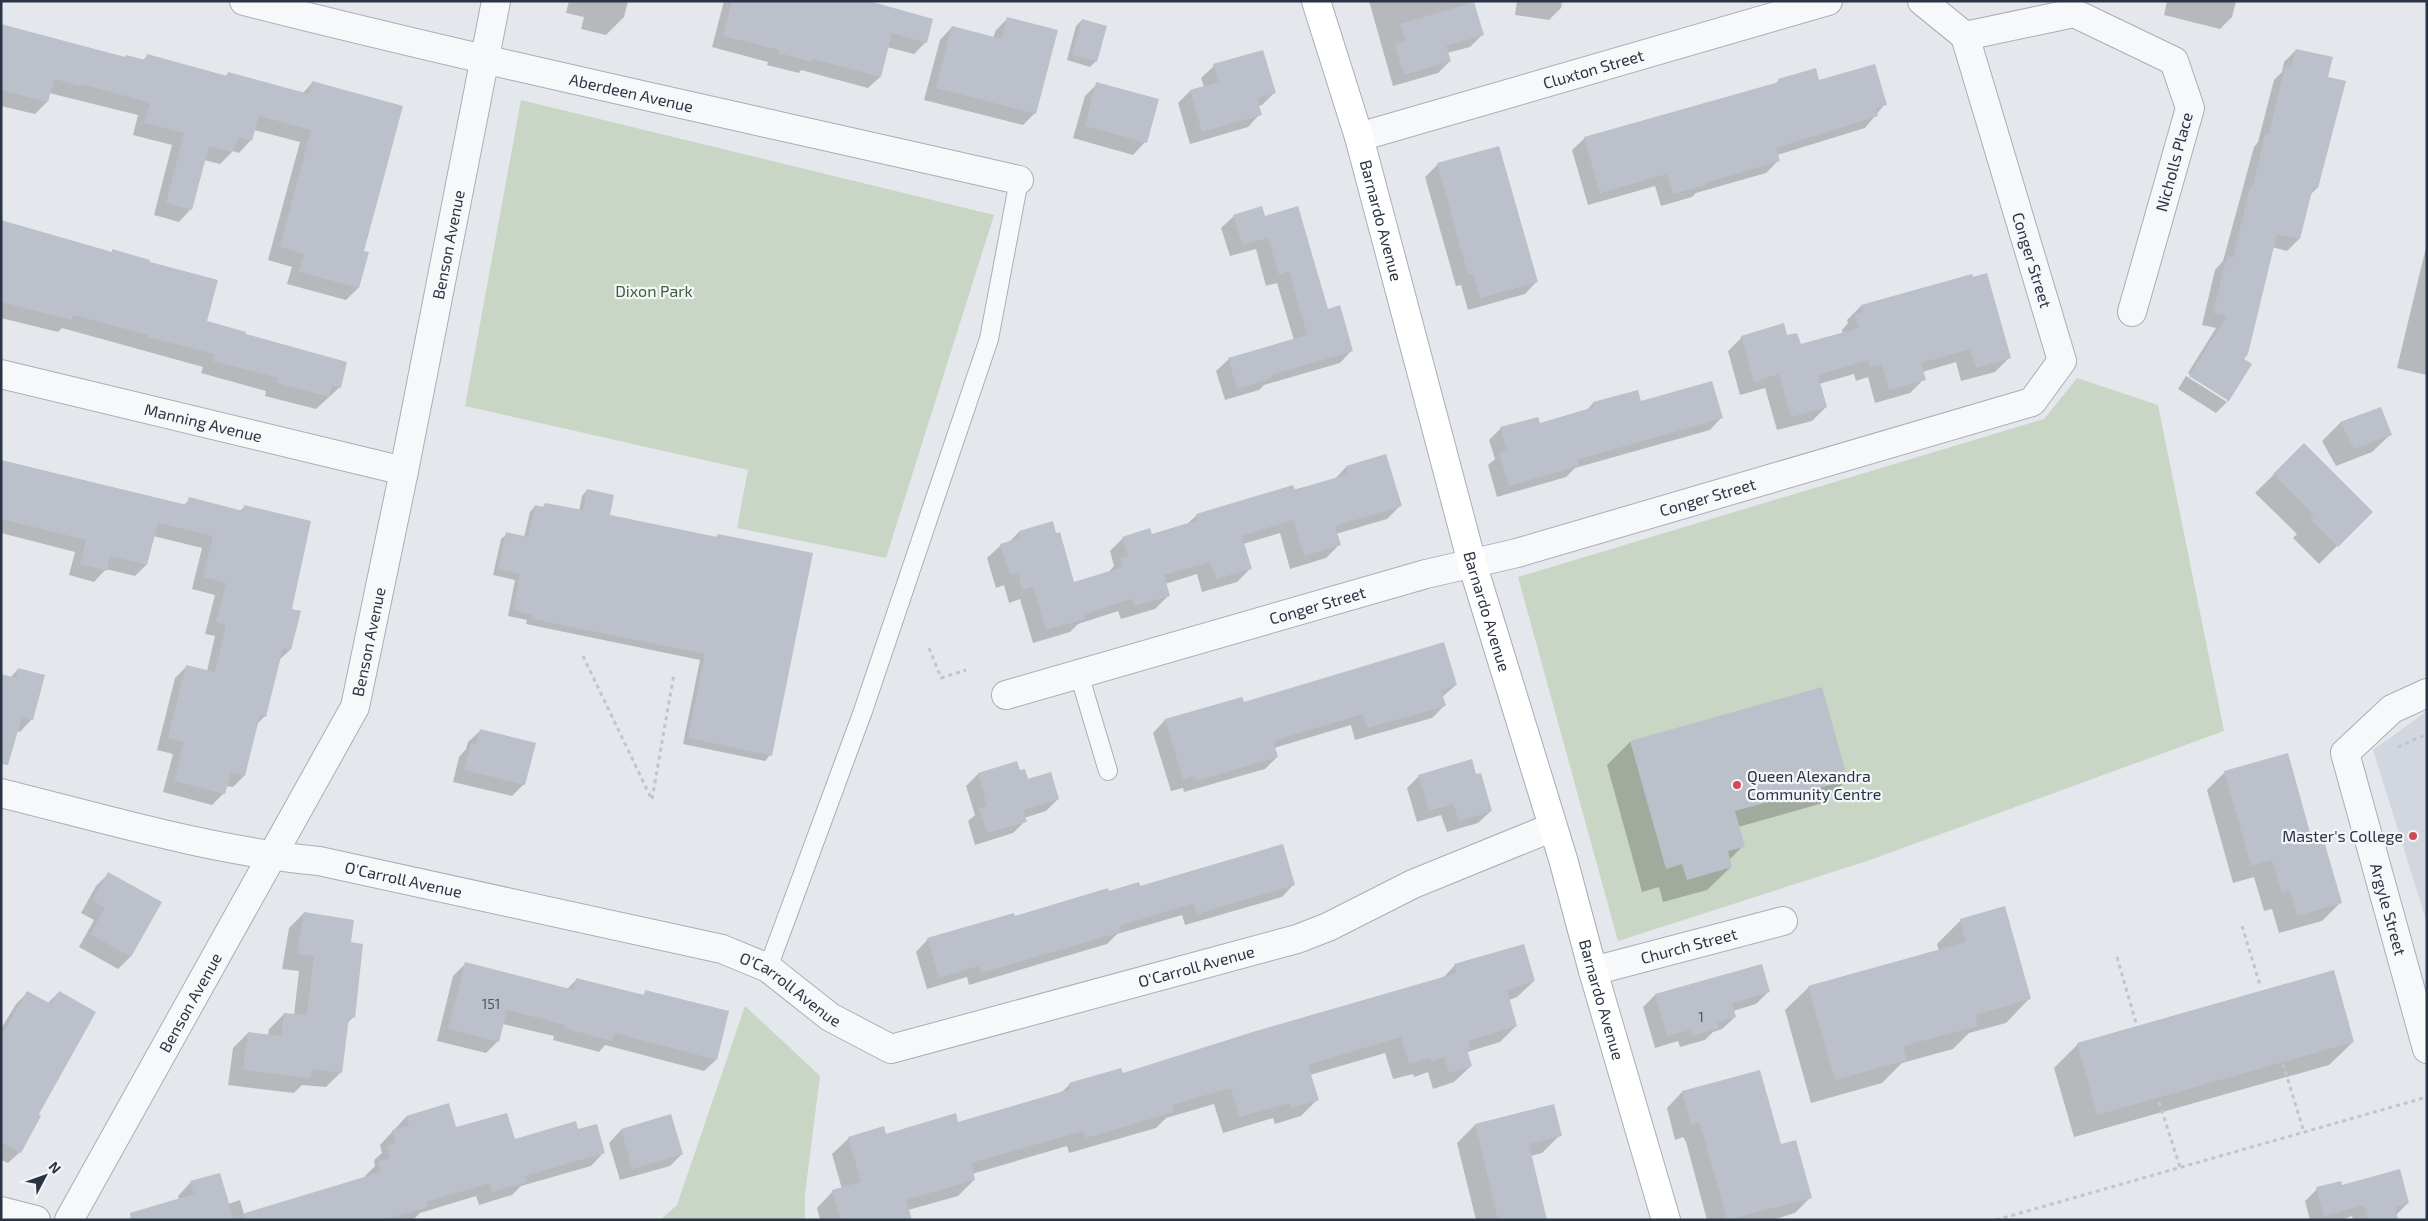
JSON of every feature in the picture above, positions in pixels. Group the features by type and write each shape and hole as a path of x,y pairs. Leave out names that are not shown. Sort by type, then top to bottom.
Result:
{"street":[{"name":"Aberdeen Avenue","path":"244,1 484,60 534,69 1019,180"},
{"name":"Benson Avenue","path":"68,1220 355,707 404,471 496,1"},
{"name":"Barnardo Avenue","path":"1316,1 1359,138 1472,563 1553,827 1593,972 1666,1220"},
{"name":"Cluxton Street","path":"1359,138 1828,1"},
{"path":"1922,1 1965,36 2076,7"},
{"name":"Nicholls Place","path":"2076,7 2174,61 2190,108 2132,312"},
{"name":"Conger Street","path":"1006,695 1426,574 1517,553 2032,402 2062,360 1965,36"},
{"name":"Manning Avenue","path":"1,374 404,471"},
{"name":"Argyle Street","path":"2427,693 2392,709 2345,753 2427,1049"},
{"name":"O'Carroll Avenue","path":"1,793 222,848 319,861 722,950 768,968 830,1017 891,1049 1297,939 1328,927 1413,884 1553,827"},
{"name":"Church Street","path":"1593,972 1783,921"},
{"path":"1,1211 36,1220"}],"lane":[{"path":"768,968 863,711 988,339 1019,180"},
{"path":"1079,674 1108,771"}],"path":[{"path":"929,648 941,678 966,670"},
{"path":"584,656 652,800 674,674"},
{"path":"2242,926 2260,985"},
{"path":"2117,957 2136,1024"},
{"path":"2283,1064 2304,1132"},
{"path":"1996,1220 2427,1097"},
{"path":"2159,1102 2180,1167"}],"shaded area":[{"name":"Master's College","path":"2427,711 2427,923 2373,750"}],"green space":[{"name":"Dixon Park","path":"521,100 994,215 886,558 737,528 748,470 465,406"},
{"path":"2077,378 2158,405 2224,731 1867,861 1618,941 1518,577 2044,419"},
{"path":"745,1006 820,1076 805,1194 805,1220 660,1220 677,1205"}],"building":[{"path":"732,1 869,1 933,19 927,43 892,33 881,77 812,59 812,62 778,53 779,50 723,36"},
{"path":"1474,2 1484,35 1446,46 1451,61 1404,75 1395,44 1406,41 1400,24"},
{"path":"1007,17 1058,30 1036,114 936,88 952,26 1002,39"},
{"path":"1082,19 1107,26 1097,62 1072,55"},
{"path":"1,24 125,57 126,55 145,60 147,54 227,76 228,72 309,94 312,81 403,106 364,251 369,252 359,288 299,272 304,254 280,247 311,130 259,116 252,141 238,137 233,152 209,146 192,210 166,203 184,133 144,123 150,103 82,84 81,86 54,79 48,102 1,90"},
{"path":"2296,49 2333,57 2328,77 2346,81 2318,188 2313,187 2300,239 2277,234 2248,354 2244,359 2252,364 2229,401 2189,376 2227,316 2213,313 2227,256 2233,258 2250,186 2253,186 2265,134 2269,134 2285,66 2291,68"},
{"path":"1263,50 1276,93 1257,98 1262,115 1202,132 1190,90 1218,82 1213,64"},
{"path":"1875,64 1887,105 1876,108 1878,116 1776,148 1780,161 1705,183 1706,185 1673,194 1667,174 1600,193 1584,137 1779,82 1778,79 1816,68 1819,80"},
{"path":"1096,82 1159,99 1147,143 1085,126"},
{"path":"1499,146 1538,282 1480,298 1473,274 1468,275 1437,163"},
{"path":"1262,206 1265,216 1298,206 1328,309 1340,305 1353,351 1271,375 1272,378 1237,389 1228,358 1307,335 1289,271 1279,275 1268,238 1242,245 1233,215"},
{"path":"1,220 112,252 112,249 150,260 150,262 218,280 207,321 246,332 246,334 347,362 341,388 332,385 329,397 277,383 278,378 213,361 215,354 147,337 148,335 73,315 72,320 1,302"},
{"path":"1987,273 2011,358 1976,368 1970,349 1921,363 1926,380 1889,390 1882,364 1870,367 1868,360 1818,375 1827,407 1791,417 1779,374 1754,382 1741,336 1784,323 1787,335 1797,333 1801,344 1859,328 1855,314 1863,312 1861,305 1972,274 1973,277"},
{"path":"1712,381 1723,418 1577,460 1579,466 1509,486 1499,453 1507,450 1500,427 1538,417 1540,423 1594,407 1593,402 1638,390 1641,401"},
{"path":"2381,407 2392,435 2354,449 2340,422"},
{"path":"2304,443 2373,512 2338,547 2310,519 2314,515 2273,474"},
{"path":"1386,454 1402,506 1335,526 1341,545 1304,556 1293,520 1242,536 1252,569 1216,579 1210,562 1164,575 1170,596 1134,606 1132,599 1084,614 1085,619 1046,630 1033,587 1022,590 1018,573 1010,575 1000,544 1020,538 1019,531 1053,521 1056,533 1060,532 1074,582 1123,567 1120,558 1128,556 1122,537 1150,528 1152,534 1198,520 1196,514 1293,485 1295,490 1348,474 1346,466"},
{"path":"1,460 187,505 189,497 243,511 244,505 311,521 292,609 301,611 291,650 283,648 266,717 260,715 245,776 231,773 225,794 174,781 184,742 168,738 186,665 215,672 226,625 216,622 226,583 203,577 213,536 158,523 147,565 110,556 107,571 80,564 86,540 1,519"},
{"path":"587,489 614,495 610,515 717,537 718,534 813,553 772,756 688,738 705,654 532,619 532,615 513,610 520,574 498,569 506,532 528,537 535,505 544,507 545,503 583,510"},
{"path":"1444,642 1457,685 1441,690 1446,706 1367,728 1363,714 1276,740 1277,742 1274,743 1278,757 1196,781 1195,776 1183,780 1165,719 1242,697 1244,702"},
{"path":"18,668 45,675 33,720 22,717 8,765 1,764 1,674 16,678"},
{"name":"Queen Alexandra Community Centre","path":"1822,687 1848,780 1735,811 1745,847 1728,851 1732,867 1687,880 1682,864 1666,869 1630,741"},
{"path":"480,729 536,743 525,785 464,770 471,743 476,744"},
{"path":"2288,753 2311,836 2322,834 2342,903 2297,916 2290,891 2282,894 2272,860 2251,866 2224,771"},
{"path":"1472,759 1476,774 1481,773 1492,811 1459,821 1453,804 1429,811 1418,775"},
{"path":"1017,761 1020,770 1025,769 1028,779 1051,772 1059,799 1023,810 1027,822 987,833 979,808 987,806 978,773"},
{"path":"1283,844 1295,885 1197,914 1194,903 1119,926 1121,932 981,973 979,966 939,978 927,938 1014,913 1015,916 1108,888 1109,891 1139,882 1140,886"},
{"path":"108,872 162,902 131,957 90,934 105,908 92,900"},
{"path":"2005,906 2031,999 1975,1015 1978,1026 1903,1046 1907,1060 1835,1080 1808,986 1966,942 1960,919"},
{"path":"304,912 354,920 351,942 363,944 355,1018 349,1017 342,1073 312,1069 310,1078 243,1070 248,1032 281,1036 284,1013 307,1015 314,956 297,954"},
{"path":"1524,944 1535,981 1507,990 1517,1026 1468,1041 1470,1049 1467,1050 1472,1066 1449,1073 1444,1057 1431,1061 1429,1058 1409,1064 1401,1037 1308,1065 1319,1100 1291,1108 1290,1103 1239,1117 1231,1088 1172,1105 1174,1112 1086,1138 1083,1131 971,1163 975,1180 906,1200 912,1220 841,1220 832,1190 861,1182 848,1137 884,1126 886,1134 956,1113 958,1122 1071,1089 1069,1083 1121,1068 1123,1073 1256,1031 1457,973 1454,964"},
{"path":"465,962 574,990 576,978 644,995 645,990 729,1011 717,1060 614,1033 612,1041 564,1028 565,1025 507,1010 499,1042 448,1029"},
{"path":"1762,964 1770,992 1732,1003 1736,1017 1717,1023 1719,1028 1692,1036 1690,1030 1667,1036 1655,994"},
{"path":"2334,970 2354,1042 2097,1115 2077,1043"},
{"path":"27,991 51,1004 59,991 96,1012 39,1114 41,1116 21,1153 1,1142 1,1036"},
{"path":"1760,1070 1781,1144 1796,1140 1812,1198 1727,1220 1701,1126 1699,1122 1691,1125 1682,1091"},
{"path":"449,1103 456,1127 507,1113 515,1139 576,1121 578,1129 597,1124 605,1153 525,1176 527,1182 492,1192 490,1183 426,1202 428,1207 382,1220 246,1220 245,1213 381,1172 378,1162 390,1158 387,1146 396,1143 392,1130 409,1126 406,1116"},
{"path":"1554,1104 1562,1136 1529,1144 1547,1220 1498,1220 1475,1124"},
{"path":"671,1114 683,1154 632,1169 621,1129"},
{"path":"2400,1169 2409,1203 2395,1207 2398,1220 2368,1220 2364,1205 2324,1216 2316,1187 2341,1181 2342,1185"},
{"path":"220,1173 234,1220 131,1220 130,1213 194,1194 190,1181"}],"place":[{"name":"Queen Alexandra Community Centre","path":"1737,785"},
{"name":"Master's College","path":"2413,836"}]}
